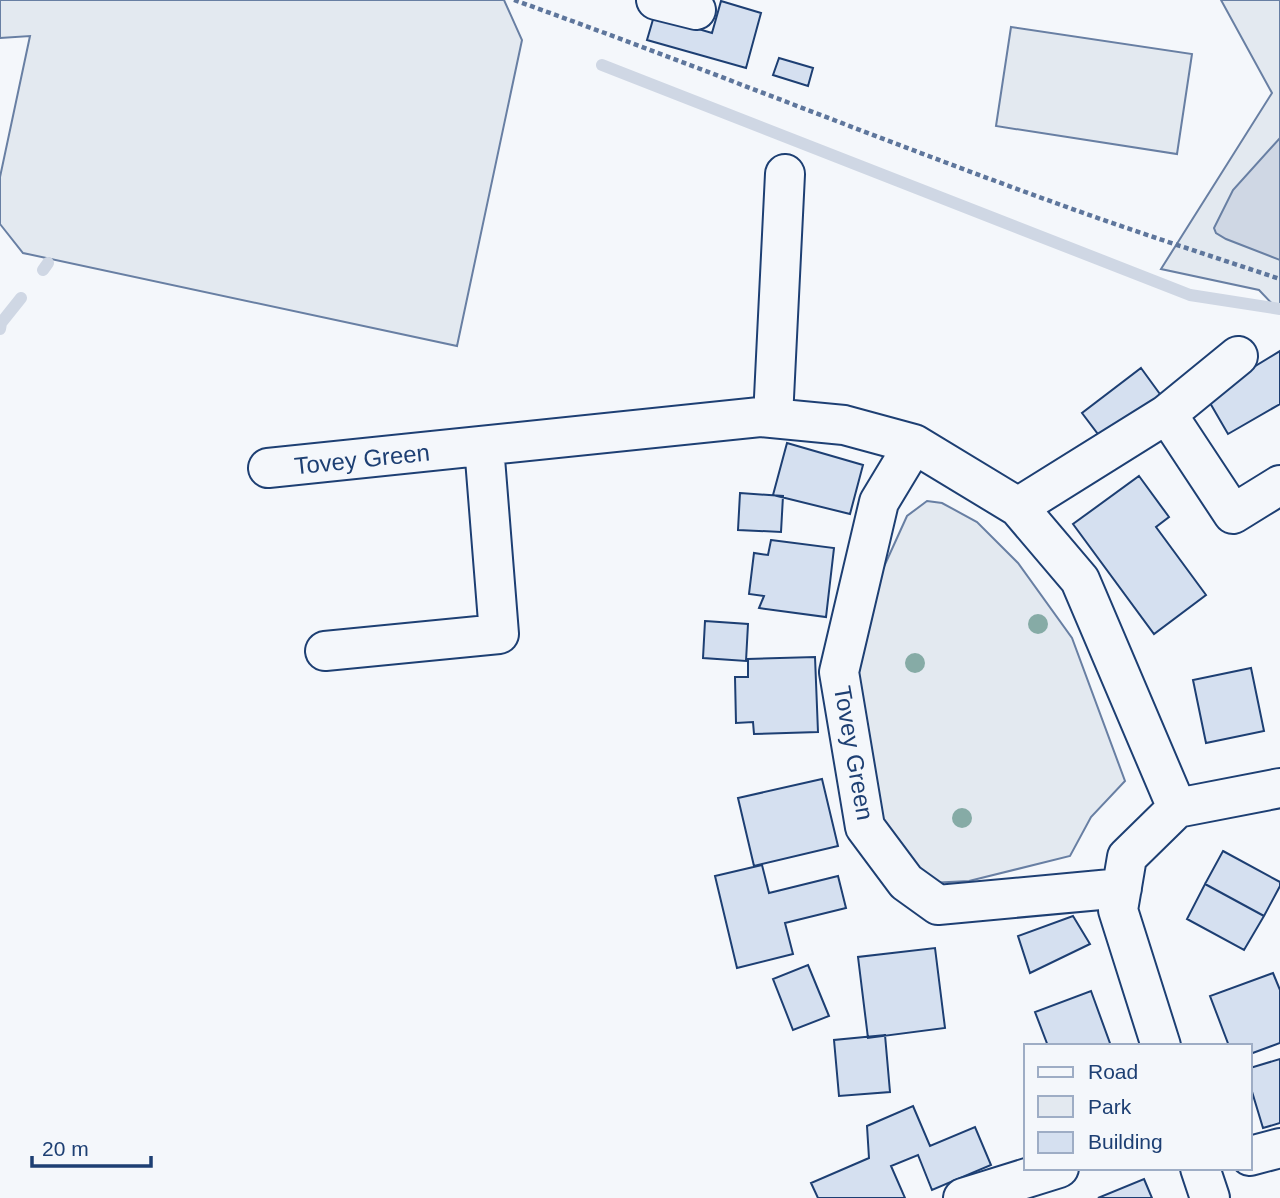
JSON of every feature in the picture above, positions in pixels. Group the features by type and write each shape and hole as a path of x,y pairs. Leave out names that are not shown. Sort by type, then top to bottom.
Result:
{"street":[{"path":"656,0 696,10"},
{"path":"773,418 785,174"},
{"path":"1018,507 1167,414 1238,356"},
{"path":"1167,414 1233,514 1280,485"},
{"name":"Tovey Green","path":"268,468 760,417 844,425 914,444 1018,507 1080,580 1177,808"},
{"name":"Tovey Green","path":"914,444 879,502 839,672 865,827 906,882 938,905 1122,887"},
{"path":"326,651 499,634 484,446"},
{"path":"1160,1044 1118,910 1127,857 1177,808 1280,788"},
{"path":"1252,1155 1280,1148"},
{"path":"963,1198 1053,1170"}],"path":[{"path":"514,0 1066,207 1280,279"}],"green space":[{"path":"0,0 504,0 522,40 457,346 23,253 0,224 0,177 30,36 0,38"},
{"path":"1221,0 1280,0 1280,312 1259,290 1161,269 1272,93"},
{"path":"1011,27 1192,54 1177,154 996,126"},
{"path":"927,501 942,503 977,522 1018,563 1072,638 1125,781 1091,817 1070,856 969,881 929,883 903,871 875,807 855,701 857,626 907,516"}],"shaded area":[{"path":"1280,138 1280,260 1226,239 1216,233 1214,228 1233,190"}],"building":[{"path":"721,1 761,13 746,68 647,40 654,16 712,33"},
{"path":"779,58 813,68 808,86 773,75"},
{"path":"1280,351 1280,404 1228,434 1206,396"},
{"path":"1141,368 1165,401 1107,446 1082,413"},
{"path":"787,443 863,465 850,514 773,495"},
{"path":"1139,476 1169,517 1156,527 1206,595 1154,634 1073,524"},
{"path":"740,493 783,496 781,532 738,530"},
{"path":"771,540 834,548 826,617 759,608 764,596 749,594 754,553 768,555"},
{"path":"705,621 748,624 746,661 703,658"},
{"path":"815,657 818,732 754,734 753,722 736,723 735,677 748,677 748,659"},
{"path":"1251,668 1264,731 1206,743 1193,680"},
{"path":"822,779 838,846 754,866 738,798"},
{"path":"1223,851 1280,882 1264,916 1205,884"},
{"path":"762,865 769,893 838,876 846,908 785,923 793,954 737,968 715,876"},
{"path":"1205,884 1264,916 1244,950 1187,919"},
{"path":"1073,916 1090,944 1030,973 1018,936"},
{"path":"935,948 945,1028 868,1038 858,957"},
{"path":"808,965 829,1016 793,1030 773,979"},
{"path":"1273,973 1280,990 1280,1043 1252,1053 1252,1044 1228,1044 1210,996"},
{"path":"1091,991 1110,1044 1047,1044 1035,1012"},
{"path":"885,1035 890,1092 839,1096 834,1040"},
{"path":"1280,1059 1280,1123 1263,1128 1252,1092 1252,1067"},
{"path":"913,1106 930,1146 975,1127 991,1165 932,1190 918,1155 891,1166 905,1198 818,1198 811,1183 869,1158 867,1126"},
{"path":"1144,1179 1152,1198 1098,1198"}],"waterway":[{"path":"602,65 1190,295 1280,309"},
{"path":"43,270 48,263"},
{"path":"0,329 1,323 21,298"}]}
